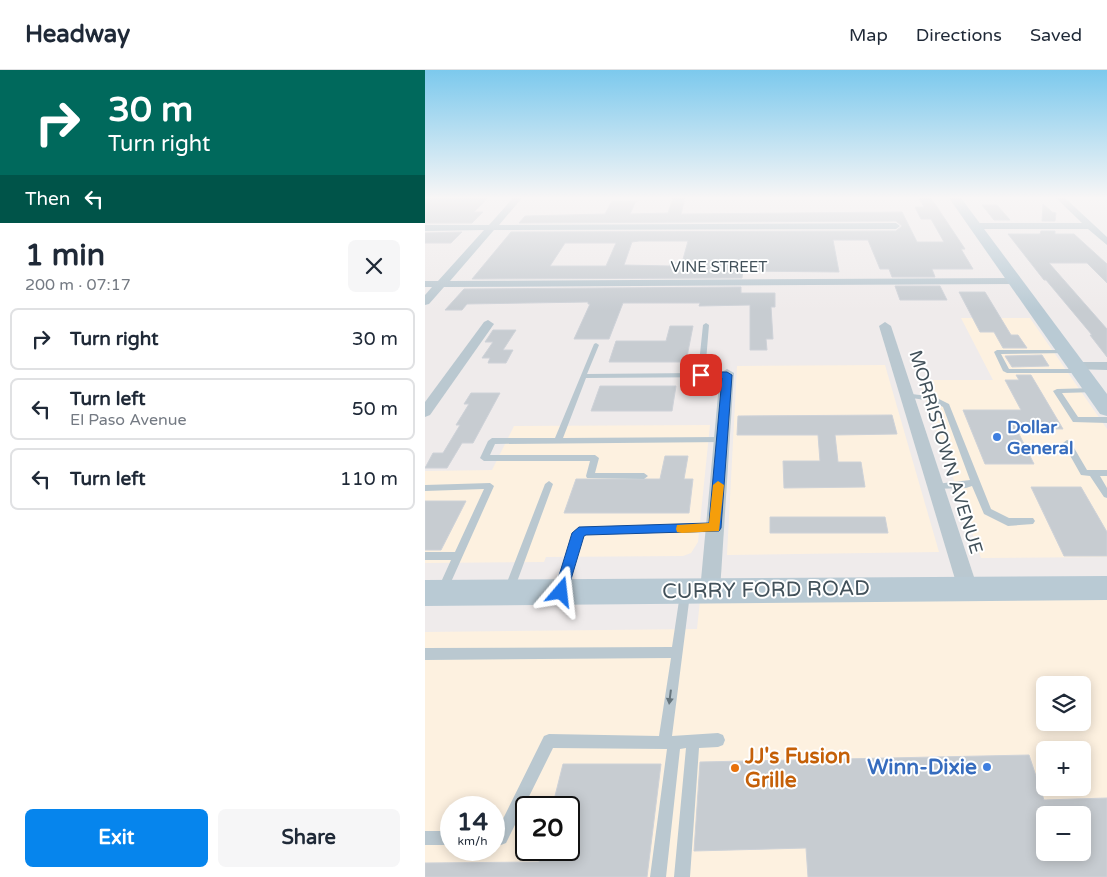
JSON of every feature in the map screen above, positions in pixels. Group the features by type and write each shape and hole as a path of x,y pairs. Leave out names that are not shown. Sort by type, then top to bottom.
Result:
{"street":[{"path":"425,302 485,236"},
{"path":"983,236 1013,281 1107,409"},
{"name":"VINE STREET","path":"425,284 1013,281"},
{"path":"425,412 430,398 488,324"},
{"name":"MORRISTOWN AVENUE","path":"885,326 968,589"},
{"path":"1073,363 1107,366"},
{"path":"698,591 715,528 727,374"},
{"name":"CURRY FORD ROAD","path":"433,593 1107,588"}],"lane":[{"path":"701,375 706,325"},
{"path":"557,441 596,344"},
{"path":"997,352 1073,363 1007,371 997,352"},
{"path":"583,376 727,374"},
{"path":"1093,390 1057,391 1076,420 1107,420"},
{"path":"907,395 935,399 946,406 987,511 1008,522 1030,521"},
{"path":"644,476 590,476 595,458 484,458 492,441 722,440"},
{"path":"1067,443 1084,473 1107,473"},
{"path":"1093,473 1107,495"},
{"path":"936,486 966,485 975,482"},
{"path":"508,592 549,484"},
{"path":"425,488 490,486 458,556 433,593"},
{"path":"561,592 578,533 584,530 715,528"},
{"path":"425,556 458,556"},
{"path":"658,877 676,652 698,591"},
{"path":"425,654 676,652"},
{"path":"505,830 549,741 669,742 718,740"},
{"path":"682,877 693,741"},
{"path":"425,838 440,838"}],"shaded area":[{"path":"961,318 1030,318 1107,429 1107,557 981,558 919,380 993,380"},
{"path":"885,365 939,552 727,555 737,366"},
{"path":"710,425 698,542 691,553 683,556 546,557 544,562 425,563 425,471 492,470 514,426"},
{"path":"1107,589 1107,877 425,877 425,632 697,629 701,591"}],"building":[{"path":"425,236 458,236 451,243 425,243"},
{"path":"508,236 914,236 917,242 944,242 940,236 956,236 965,249 961,249 973,269 932,269 935,277 892,277 889,269 880,269 868,240 833,240 839,272 743,271 742,278 472,279","holes":["688,241 682,263 670,263 670,266 624,265 632,242","565,243 616,243 606,266 550,266"]},
{"path":"1009,236 1076,236 1107,264 1107,283 1087,263 1049,263 1107,329 1107,357 1090,335 1092,335 1046,280 1044,280"},
{"path":"895,286 940,286 947,300 900,300"},
{"path":"741,287 741,293 775,293 775,307 771,307 773,339 766,339 767,350 750,350 750,305 699,306 700,303 623,303 609,339 574,339 590,304 588,302 467,304 462,310 445,310 464,289"},
{"path":"959,292 985,292 1011,335 1018,335 1027,348 1003,348 994,332 980,332"},
{"path":"670,326 693,326 686,362 609,362 616,341 666,341"},
{"path":"493,330 516,330 503,350 513,350 506,363 488,363 490,358 482,358 493,342 485,342"},
{"path":"1042,355 1049,366 1012,367 1005,356"},
{"path":"1016,375 1031,375 1063,429 1016,428 1034,464 985,464 963,410 1021,410 1005,380 1019,380"},
{"path":"600,386 676,386 672,411 591,411"},
{"path":"471,393 500,393 473,443 462,443 447,468 425,468 433,453 443,453 460,425 456,425 469,404 464,404"},
{"path":"892,415 897,434 835,435 838,462 861,462 865,487 784,488 783,461 820,461 818,435 737,435 738,416"},
{"path":"665,456 688,456 684,479 693,479 689,513 564,513 576,479 660,479"},
{"path":"1031,487 1081,487 1107,532 1107,556 1064,556"},
{"path":"425,501 466,501 441,550 425,550"},
{"path":"770,517 885,517 888,533 770,533"},
{"path":"1029,755 1036,776 1036,796 1043,796 1044,800 1107,798 1107,877 808,877 806,848 694,851 700,762"},
{"path":"563,764 661,764 647,877 425,877 425,863 580,861 580,796 555,796"}],"slow traffic":[{"path":"682,529 715,528 718,485"}],"place":[{"name":"Dollar General","path":"997,437"},
{"name":"Winn-Dixie","path":"987,767"},
{"name":"JJ's Fusion Grille","path":"735,768"}],"route":[{"path":"561,592 578,533 584,530 715,528 727,375 701,375"}]}
